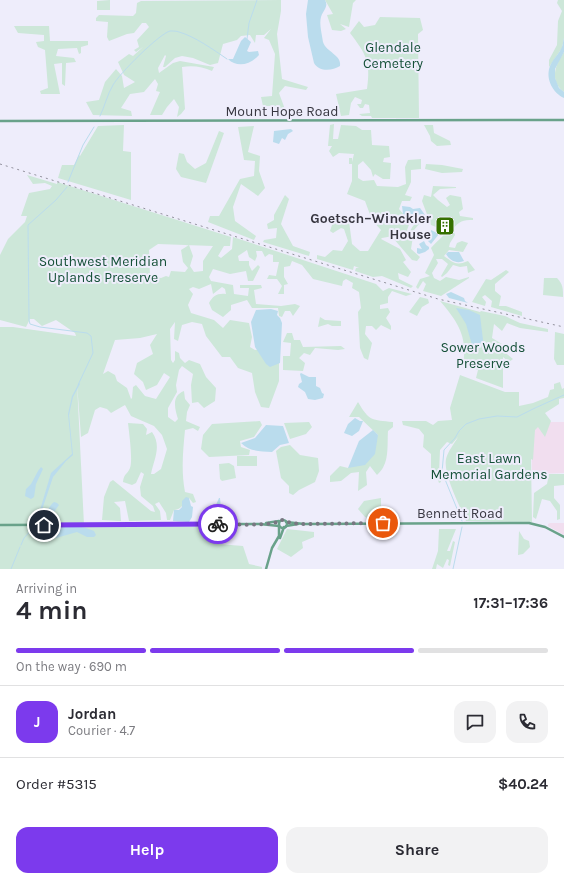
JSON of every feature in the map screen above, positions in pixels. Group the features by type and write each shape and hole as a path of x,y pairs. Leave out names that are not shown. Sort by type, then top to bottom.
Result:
{"street":[{"name":"Mount Hope Road","path":"0,121 564,120"},
{"name":"Bennett Road","path":"279,521 283,520 286,522 304,524 529,523 545,527 564,537"},
{"path":"260,524 279,521 279,535 266,569"},
{"path":"272,552 279,540 286,522"},
{"path":"0,525 260,524 285,527"},
{"name":"Bennett Road","path":"285,527 304,524"}],"shaded area":[{"path":"531,422 564,422 564,473 532,474"},
{"path":"550,523 564,523 564,535 548,526"}],"green space":[{"path":"110,0 110,10 97,10 97,1"},
{"path":"281,0 281,11 277,34 282,79 308,87 306,90 285,86 279,93 286,112 292,117 279,116 276,106 263,106 261,97 272,96 275,54 269,40 264,38 271,29 264,35 256,35 255,43 250,35 241,36 237,40 223,44 218,63 210,65 193,58 182,56 175,58 163,67 165,55 158,68 159,73 173,63 180,61 214,67 212,71 198,67 182,67 185,109 177,117 179,107 174,99 162,115 150,115 160,92 156,91 158,84 155,79 144,92 130,94 121,108 131,111 132,116 93,115 86,102 99,100 105,82 116,69 122,76 124,88 135,82 124,75 118,62 129,54 133,56 143,47 136,52 134,50 139,47 137,40 149,27 146,23 142,23 134,33 109,41 107,37 108,22 96,21 96,18 99,15 133,16 136,13 137,3 141,1"},
{"path":"325,0 356,0 353,3 349,27 340,24 346,29 341,31 332,30 327,15 333,14"},
{"path":"558,0 564,0 564,38 562,48 549,67 549,60 557,45 558,21 562,11 557,3"},
{"name":"Glendale Cemetery","path":"380,17 420,18 423,30 418,34 419,118 372,118 371,116 362,116 359,114 370,113 369,105 365,104 363,108 360,108 357,104 361,104 362,100 355,97 351,103 349,115 341,116 336,94 367,89 368,80 368,65 366,59 350,33 359,21 364,27 375,25"},
{"path":"14,26 49,26 50,41 88,41 88,45 81,47 81,53 79,54 77,48 58,49 56,56 74,58 76,62 66,63 65,86 62,84 62,63 54,64 60,94 41,94 40,91 48,88 45,50 38,47 36,42 44,41 44,35 18,33"},
{"path":"564,52 564,92 556,83 555,73 558,62"},
{"path":"334,124 333,139 338,139 341,125 356,126 362,130 371,130 372,145 389,146 390,157 384,158 383,162 391,163 390,179 383,179 375,174 373,177 371,170 363,161 358,165 358,178 363,181 374,180 377,186 398,187 406,184 405,167 408,160 421,159 421,169 411,170 411,182 405,195 412,197 410,201 402,201 399,209 410,222 407,230 410,231 419,220 420,223 414,230 411,249 420,257 417,261 412,260 393,238 393,236 381,239 400,249 406,260 403,262 411,272 408,277 398,273 399,279 413,286 411,288 382,276 373,277 355,271 356,268 359,268 354,266 353,270 317,259 317,255 325,257 333,250 342,251 348,241 344,229 341,228 333,233 330,231 333,222 349,221 352,244 360,251 368,251 381,230 372,220 365,201 347,194 352,181 352,164 349,164 349,158 352,158 352,162 354,154 339,153 333,157 329,151 332,146 328,146 330,125"},
{"path":"124,125 123,151 131,152 131,200 58,178 62,165 74,165 98,126"},
{"path":"424,125 433,125 434,133 450,141 451,145 437,146 431,141"},
{"path":"254,126 248,152 260,156 259,171 265,188 258,196 241,184 233,207 235,221 256,236 254,240 208,222 210,216 219,216 240,179 254,176 255,161 244,160 238,127"},
{"path":"219,131 224,133 206,183 181,177 176,169 179,153 184,154 187,162 195,169 206,163"},
{"path":"426,164 463,169 462,172 442,173 425,169"},
{"name":"Southwest Meridian Uplands Preserve","path":"27,175 57,184 57,182 231,237 230,246 224,246 218,256 221,258 232,249 233,237 376,284 383,291 389,288 412,294 406,296 392,291 388,297 388,303 380,305 380,309 388,308 390,312 386,318 391,326 391,330 381,325 376,330 372,326 366,326 365,334 372,343 368,360 364,358 360,348 358,312 361,308 359,292 352,288 353,283 346,279 343,281 342,286 313,279 302,265 292,261 290,266 284,267 284,277 288,284 284,285 284,294 278,294 282,286 277,279 267,279 269,275 276,276 279,262 273,262 273,255 269,254 265,257 262,251 256,251 257,256 255,261 249,257 247,250 238,256 239,261 249,261 252,271 258,265 260,267 253,281 248,281 246,271 230,274 213,269 209,277 211,281 233,285 234,294 248,296 249,288 240,288 240,285 261,285 262,288 254,290 256,304 281,306 295,304 300,306 293,316 290,311 285,311 282,317 279,316 278,308 252,308 247,300 231,305 231,310 223,317 212,310 209,303 212,298 220,294 226,294 225,289 222,287 213,294 211,284 199,289 193,287 189,289 193,294 188,305 191,313 214,320 223,328 230,320 249,323 252,337 250,347 255,350 265,349 279,361 279,381 269,408 261,407 255,392 252,373 238,368 230,357 222,357 206,336 202,324 192,322 182,325 178,341 174,339 175,322 170,329 171,360 173,363 175,360 175,351 179,353 180,358 185,363 189,360 200,364 206,377 216,388 215,401 204,408 198,402 192,403 191,385 193,374 182,366 179,370 176,385 177,392 168,408 168,417 175,422 178,419 175,403 177,396 184,391 185,399 190,405 187,412 186,421 200,427 198,431 193,428 185,430 183,453 185,492 193,494 196,502 193,503 189,498 186,498 181,508 174,510 170,520 167,520 166,513 159,502 155,504 160,511 161,520 129,521 125,501 114,502 120,508 121,521 102,520 104,497 110,482 113,480 151,511 155,512 153,506 141,496 140,487 144,474 141,472 136,483 132,485 123,482 131,464 128,423 143,424 147,429 146,435 152,432 155,437 157,447 151,474 154,474 161,469 167,449 162,435 154,426 131,416 125,405 111,413 107,409 100,407 95,410 88,433 81,437 77,383 84,525 218,527 218,544 243,546 249,564 262,567 262,569 0,569 0,327 13,327 76,336 75,333 56,320 42,326 34,319 30,319 26,327 0,320 0,255 8,239 25,222 27,216 21,216 29,193 50,189 52,186 45,183 33,184","holes":["158,244 189,245 181,250 183,262 188,268 185,272 171,271 169,277 166,276 161,278 150,276 149,250","189,245 213,246 203,261 203,271 194,272 190,266 193,256","157,334 150,345 153,354 137,363 134,374 143,382 146,390 157,385 164,373 170,377 156,399 145,396 136,385 133,387 131,399 127,388 117,381 115,375 108,371 103,374 115,340 140,338"]},
{"path":"433,186 456,187 440,189 433,195 447,207 450,205 446,198 450,195 461,197 463,209 459,212 460,216 473,218 473,220 464,221 457,224 453,229 455,235 449,247 455,248 457,243 462,241 468,243 463,252 449,250 444,256 455,263 468,261 475,270 468,273 467,266 460,267 453,265 442,277 441,276 448,264 442,259 436,259 438,263 432,273 434,278 440,281 446,277 459,280 469,277 441,296 423,291 426,284 423,281 418,289 416,287 420,279 430,276 425,273 434,255 431,248 445,233 452,222 443,222 441,229 431,225 422,201 424,195 431,197"},
{"path":"285,195 289,199 281,224 293,246 310,252 309,256 263,242 264,240 276,238 277,228 268,229 267,224 274,220 274,215"},
{"path":"506,270 509,272 495,284 495,291 501,296 499,306 506,306 522,312 522,316 491,307 492,301 485,295 482,297 486,302 485,306 472,302 486,279 491,280"},
{"path":"544,278 557,278 562,287 563,297 543,295"},
{"path":"420,297 428,299 429,303 422,307 417,316 409,312"},
{"name":"Sower Woods Preserve","path":"440,301 480,312 505,316 520,323 548,329 548,332 520,328 507,323 502,331 494,324 492,338 502,344 501,347 503,351 513,359 509,362 503,357 503,388 476,378 478,370 463,364 464,345 460,330 456,322"},
{"path":"320,317 325,320 341,321 341,326 332,326 328,324 318,327"},
{"path":"555,332 564,334 564,365 557,365 554,359"},
{"path":"287,333 292,333 294,340 300,340 303,347 341,346 345,349 338,350 315,348 310,355 304,353 299,358 305,363 303,371 283,370 283,356 290,356 291,343 283,342"},
{"name":"East Lawn Memorial Gardens","path":"460,375 505,392 519,392 519,406 533,403 548,397 550,390 554,389 554,384 560,382 562,389 564,388 564,398 559,399 559,404 545,413 551,421 545,437 538,427 535,430 533,460 531,459 532,522 466,521 449,481 446,465 448,453 458,437 452,444 447,442 440,450 439,473 441,482 439,483 436,474 431,472 431,454 423,447 424,435 419,429 403,425 402,421 426,421 433,425 438,421 452,420 450,408"},
{"path":"358,402 368,416 380,421 393,422 393,427 388,431 387,454 384,466 377,475 370,466 366,472 367,485 358,491 359,472 351,473 341,481 330,482 330,476 340,466 348,468 378,435 359,417 349,417"},
{"path":"260,421 262,425 254,437 240,441 241,447 250,450 249,455 209,457 201,449 203,435 212,424"},
{"path":"309,422 312,427 306,434 290,439 284,423"},
{"path":"290,445 300,455 318,458 319,471 315,482 299,490 293,495 289,493 289,486 281,478 276,451 281,447"},
{"path":"237,456 257,456 257,466 237,466"},
{"path":"229,463 234,466 236,478 222,481 220,479 219,464"},
{"path":"549,474 564,474 564,485 554,486 554,498 560,505 560,519 557,520 557,511 550,501 542,499 536,519 533,517 534,493 547,484"},
{"path":"381,498 381,513 377,520 365,517 358,509 364,501"},
{"path":"287,529 314,532 314,537 302,542 303,548 291,557 277,549"},
{"path":"439,529 456,529 447,551 450,551 453,541 455,542 450,566 448,565 449,560 447,559 443,568 437,564 436,569 432,569 438,551"},
{"path":"519,531 524,539 529,541 530,547 523,554 518,555"}],"water":[{"path":"308,0 325,0 326,2 326,7 320,20 321,32 323,42 327,48 339,59 340,66 337,68 326,70 319,68 314,63 308,37 306,14"},
{"path":"245,37 251,42 247,51 258,51 259,55 248,63 235,64 228,59 233,59 241,41"},
{"path":"564,38 564,52 555,69 555,78 559,88 564,92 564,98 553,89 549,81 549,71 550,66 561,50"},
{"path":"291,129 293,131 288,134 285,140 282,138 279,144 273,142 274,131"},
{"path":"402,206 413,209 420,208 428,219 418,220 415,223 410,220 411,218 403,214"},
{"path":"431,230 439,234 431,244 427,240 422,240 420,236 431,232"},
{"path":"424,241 429,249 419,254 417,253 417,248 422,249 419,244"},
{"path":"448,252 459,252 464,261 456,262 452,260 446,254"},
{"path":"451,292 464,298 468,303 449,298 446,294"},
{"path":"456,308 469,310 480,315 483,340 480,348 472,345 466,324"},
{"path":"271,309 278,311 277,315 282,323 280,363 270,367 266,364 255,347 251,322 256,310"},
{"path":"301,373 309,377 316,377 316,386 320,388 324,394 323,398 315,400 308,399 305,392 298,387 302,382"},
{"path":"79,383 80,384 73,397 69,415 73,455 53,477 38,522 35,522 51,473 72,454 68,414 72,396"},
{"path":"355,418 363,421 359,431 352,436 344,433 348,424"},
{"path":"266,425 283,426 289,443 280,445 272,452 252,450 241,443 255,438"},
{"path":"373,430 378,435 375,454 365,465 348,468 359,441"},
{"path":"41,467 43,469 36,484 34,497 31,499 25,496 26,489 31,484"},
{"path":"186,497 189,498 191,506 193,507 192,517 189,522 173,521 174,510 179,510 182,507 182,501"},
{"path":"219,498 222,520 213,521 212,514"},
{"path":"54,502 59,505 54,512 57,517 47,516 51,505"},
{"path":"76,526 94,531 96,535 94,537 87,537 77,532 56,538 46,531 45,527"},
{"path":"212,526 218,527 220,531 216,538 212,539 208,529"}],"waterway":[{"path":"247,39 249,23 257,0"},
{"path":"100,116 109,93 117,80 157,39 170,31 178,32 191,37 227,59"},
{"path":"68,182 83,145 94,127"},
{"path":"67,187 56,200 28,225 29,320 30,324 40,327 87,333 91,336 93,353 78,385"},
{"path":"462,521 442,472 444,450 459,431 466,424 479,419 497,416 517,417 564,395"},
{"path":"21,545 24,538 34,527"},
{"path":"453,569 462,527"},
{"path":"11,569 20,547"}],"railway":[{"path":"0,164 438,299 564,327"}],"way so far":[{"path":"218,524 260,524 278,522 282,520 291,523 304,524 383,523"}],"place":[{"name":"Goetsch–Winckler House","path":"445,226"}],"route":[{"path":"44,525 218,524"}]}
